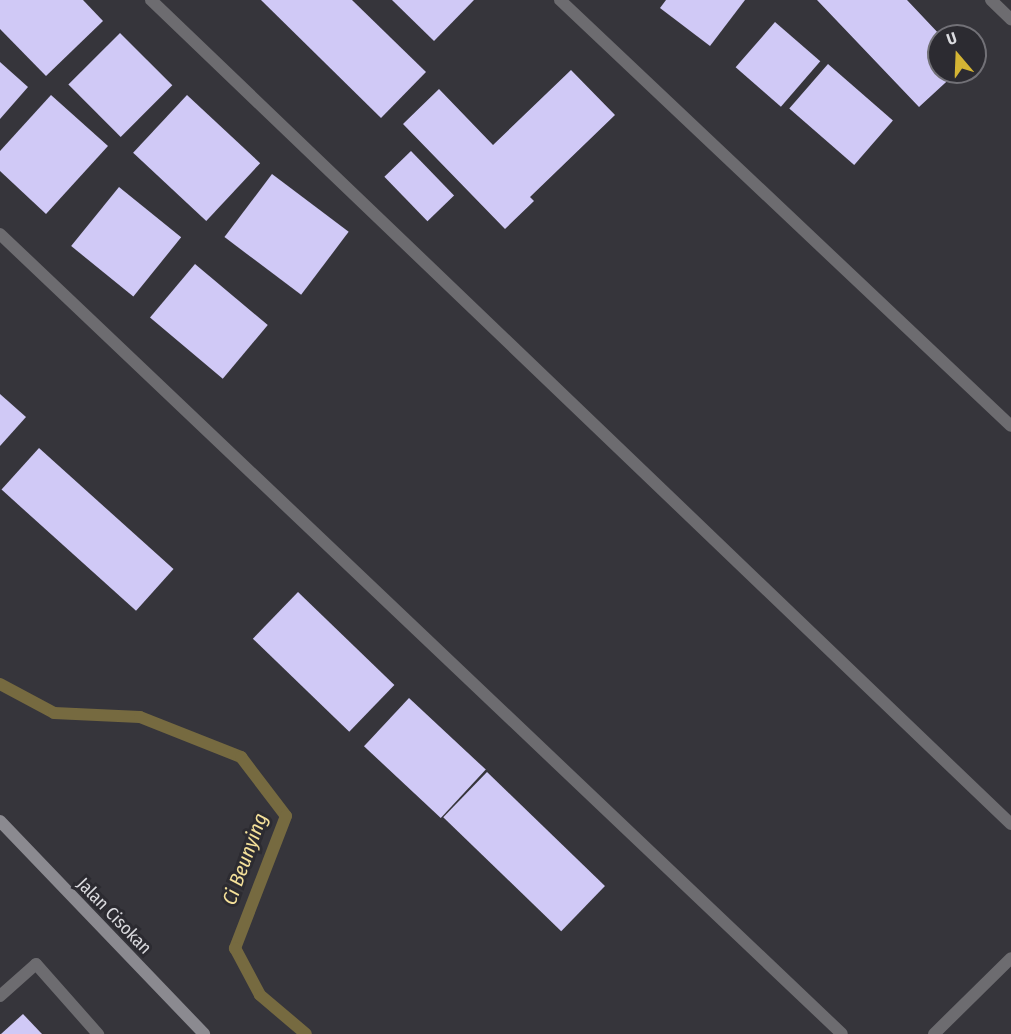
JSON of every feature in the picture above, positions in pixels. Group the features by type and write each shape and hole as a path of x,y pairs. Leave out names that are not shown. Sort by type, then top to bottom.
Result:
{"street":[{"path":"150,0 1011,824"},
{"path":"560,0 1011,426"},
{"path":"991,0 1011,19"},
{"path":"0,234 842,1034"},
{"name":"Jalan Cisokan","path":"0,821 204,1034"},
{"path":"934,1034 1011,958"},
{"path":"0,996 36,964 98,1034"}],"building":[{"path":"0,0 83,0 103,21 46,76 0,29"},
{"path":"261,0 352,0 426,72 381,118"},
{"path":"392,0 474,0 434,41"},
{"path":"666,0 745,0 710,46 660,8"},
{"path":"817,0 907,0 930,24 927,24 927,84 944,84 919,107"},
{"path":"775,22 820,61 781,107 736,67"},
{"path":"120,33 172,85 121,137 68,85"},
{"path":"0,62 28,87 0,119"},
{"path":"828,64 893,120 854,165 789,109"},
{"path":"571,70 615,115 530,197 534,201 505,229 403,124 439,89 493,145"},
{"path":"51,95 108,146 46,214 0,171 0,151"},
{"path":"187,95 260,163 206,221 133,153"},
{"path":"411,151 454,196 427,221 384,177"},
{"path":"272,174 349,232 301,295 224,237"},
{"path":"119,187 181,237 133,296 71,246"},
{"path":"195,264 268,325 223,379 150,318"},
{"path":"0,394 26,417 0,446"},
{"path":"39,448 174,569 136,611 2,490"},
{"path":"298,592 394,685 349,732 253,639"},
{"path":"409,698 486,770 441,818 364,746"},
{"path":"487,772 605,886 561,931 443,817"},
{"path":"23,1014 42,1034 1,1034"}],"waterway":[{"name":"Ci Beunying","path":"0,684 54,713 140,717 241,757 286,816 235,948 260,995 306,1034"}]}
